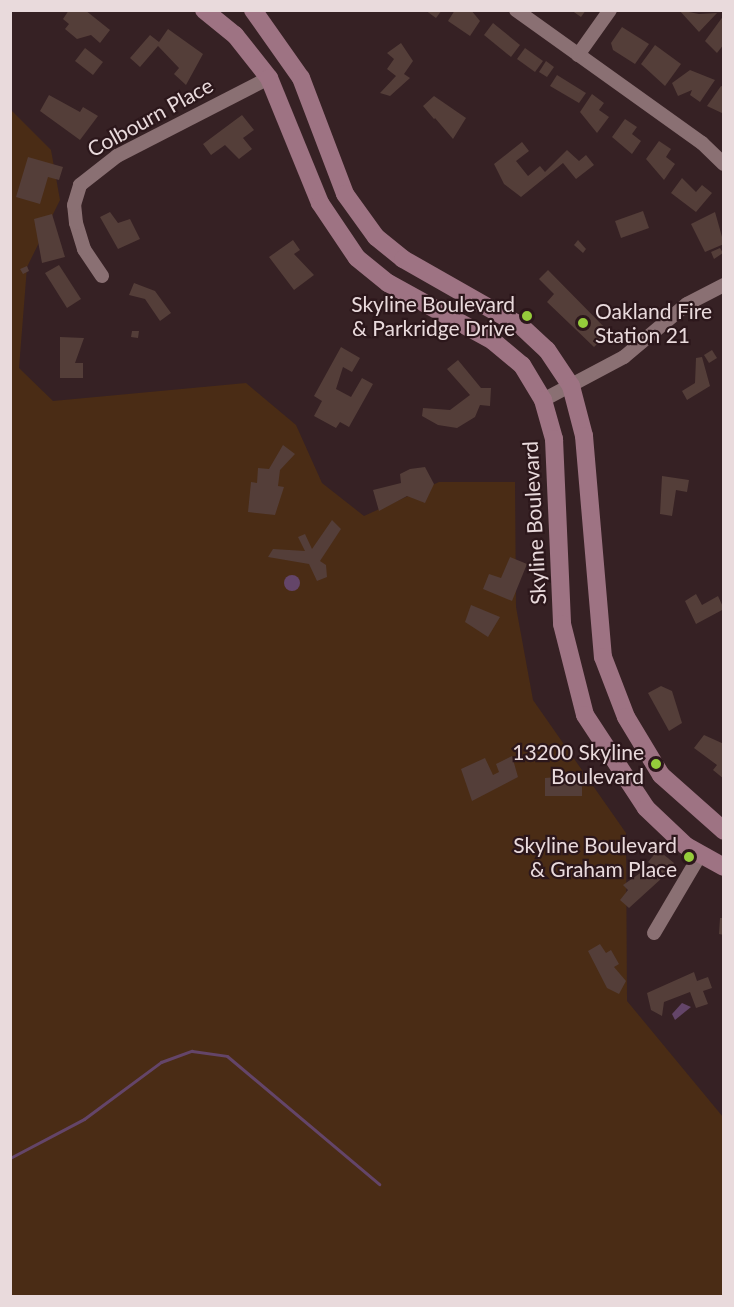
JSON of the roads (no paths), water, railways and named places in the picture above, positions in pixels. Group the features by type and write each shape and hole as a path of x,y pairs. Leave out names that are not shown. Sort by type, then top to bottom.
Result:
{"main road":[{"name":"Skyline Boulevard","path":"204,10 235,34 269,78 320,203 357,258 388,283 512,354 543,400 557,460 562,624 585,715 646,808 700,855 723,867"},
{"path":"254,11 301,78 345,194 376,237 403,259 521,326 571,386 584,436 596,621 606,668 626,717 661,775 723,831"}],"street":[{"path":"516,10 702,142 723,164"},
{"path":"578,55 610,10"},
{"name":"Colbourn Place","path":"102,276 84,249 76,223 74,205 80,185 117,156 269,78"},
{"path":"543,400 624,357 687,304 723,285"},
{"path":"654,933 700,855"}],"waterway":[{"path":"10,1158 84,1119 161,1062 192,1051 227,1056 379,1184"}],"place":[{"name":"Skyline Boulevard & Parkridge Drive","path":"527,316"},
{"name":"Oakland Fire Station 21","path":"583,323"},
{"name":"13200 Skyline Boulevard","path":"656,764"},
{"name":"Skyline Boulevard & Graham Place","path":"689,857"}]}
